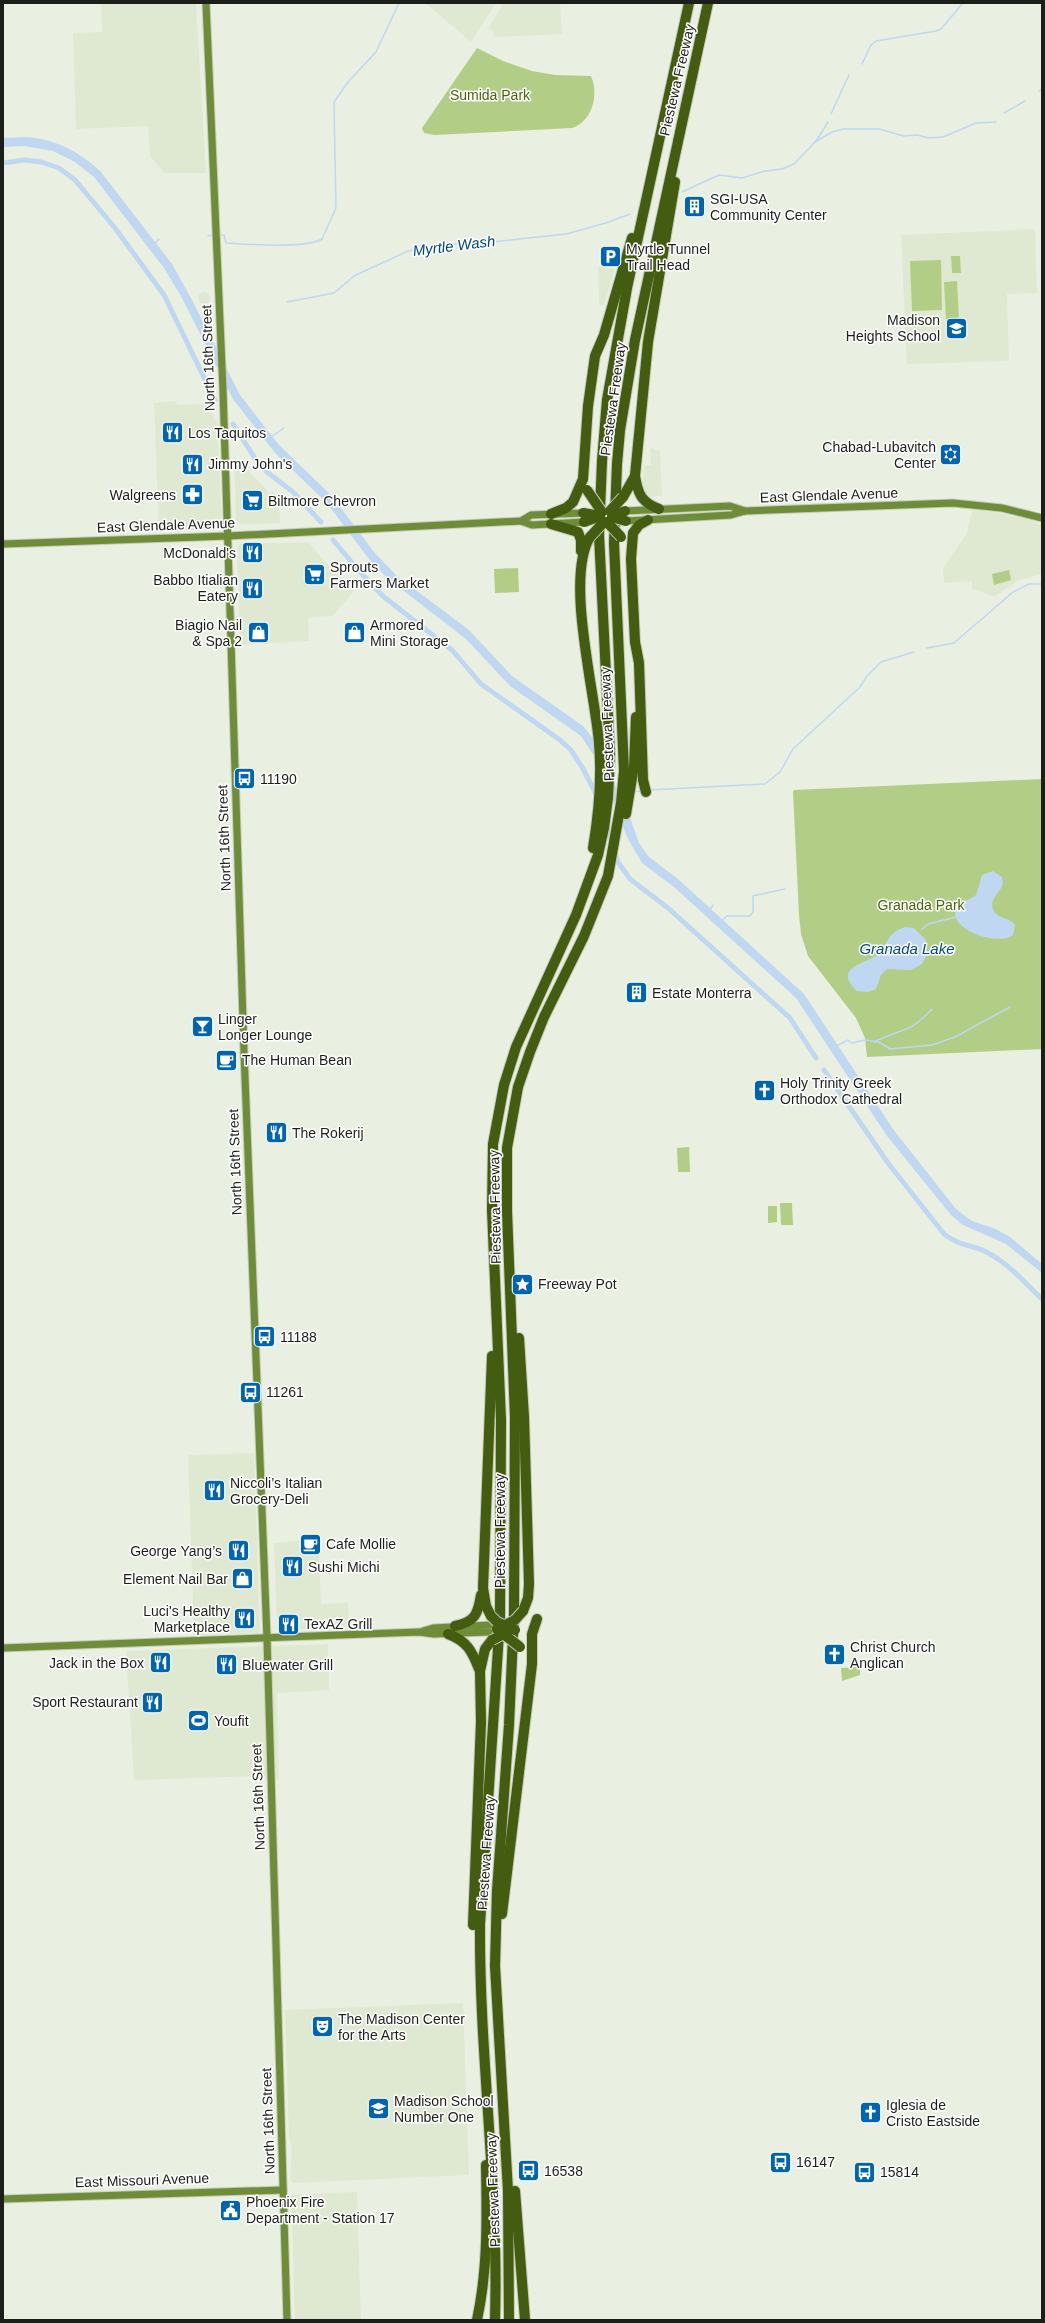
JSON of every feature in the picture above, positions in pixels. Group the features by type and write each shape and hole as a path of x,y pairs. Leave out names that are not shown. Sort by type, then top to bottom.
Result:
{"highway":[{"name":"Piestewa Freeway","path":"495,2320 494,2191 479,1981 480,1924 500,1618 501,1428 491,1168 496,1120 504,1085 516,1047 589,882 608,798 610,755 599,550 607,400 627,288 689,3"},
{"name":"Piestewa Freeway","path":"509,2320 509,2221 495,1981 496,1911 509,1725 514,1613 515,1426 507,1211 507,1156 518,1087 544,1017 584,936 608,876 612,856 621,803 624,771 614,542 617,464 630,366 708,3"},
{"path":"659,509 647,504 641,498 636,489 634,476 644,368 681,150 679,133"},
{"path":"596,851 599,799 599,742 584,638 580,584 582,555 581,537 578,532 551,519 574,502 583,479 588,406 595,356 610,314 635,226 651,160 661,134"},
{"path":"582,555 590,537 623,497 634,476"},
{"path":"583,479 588,490 621,537 632,559"},
{"path":"584,518 626,516"},
{"path":"612,856 622,831 632,780 635,741 633,663 635,642 632,559 633,533 638,525 648,520"},
{"path":"635,642 639,663 643,780 646,792"},
{"path":"479,1981 473,1966 473,1923 481,1722 480,1671 484,1653 502,1628 515,1620 523,1611 528,1598 529,1584 524,1417 517,1318 511,1295"},
{"path":"480,1671 471,1649 456,1637 452,1630 466,1624 474,1618 479,1608 483,1588 489,1421 496,1299"},
{"path":"483,1588 486,1606 502,1628 520,1647 526,1657 530,1675"},
{"path":"495,1981 499,1966 504,1891 530,1675 532,1634 537,1619"},
{"path":"477,2320 484,2275 486,2244 486,2150 482,2093 486,2073"},
{"path":"506,2149 512,2160 525,2320"}],"main road":[{"name":"North 16th Street","path":"206,3 223,395 244,1052 267,1638 287,2320"},
{"name":"East Glendale Avenue","path":"626,516 648,520 731,515 745,511 914,504 976,505 1010,510 1042,518"},
{"name":"East Glendale Avenue","path":"626,516 659,509 730,506 745,511"},
{"name":"East Glendale Avenue","path":"3,544 360,530 522,521 531,515 551,519 584,518"},
{"path":"3,1648 502,1628"},
{"name":"East Missouri Avenue","path":"3,2199 283,2190"}],"shaded area":[{"path":"101,3 196,3 206,173 164,173 150,156 148,126 76,129 73,33 102,32"},
{"path":"425,3 496,3 471,42"},
{"path":"503,3 560,3 562,34 494,37 493,31 488,29"},
{"name":"Madison Heights School","path":"1035,229 1037,293 1007,294 1009,361 907,364 901,235"},
{"path":"598,266 615,269 604,305 599,305"},
{"path":"204,292 208,294 210,298 208,302 204,304 200,302 198,298 200,294"},
{"path":"176,401 177,405 206,404 215,420 217,420 222,522 221,527 217,529 159,531 154,403"},
{"path":"650,447 660,452 662,496 646,497 642,489 644,465 651,465"},
{"path":"234,456 270,493 272,491 279,497 280,523 242,524 236,521"},
{"path":"972,510 993,512 1027,519 1042,525 1042,574 1019,580 994,597 972,588 972,581 944,583 943,568 967,533"},
{"path":"308,542 326,563 355,590 333,616 311,617 308,620 309,641 240,645 237,548 240,544"},
{"path":"254,1453 260,1630 258,1633 194,1635 188,1455"},
{"path":"318,1539 321,1604 348,1603 349,1625 345,1628 277,1630 274,1543"},
{"path":"328,1644 329,1690 277,1693 279,1780 264,1776 134,1780 126,1651"},
{"name":"Madison School Number One","path":"463,2003 469,2175 292,2183 290,2177 292,2147 289,2139 285,2010"},
{"path":"357,2192 361,2320 295,2320 291,2195"}],"green space":[{"name":"Sumida Park","path":"477,48 503,61 532,71 555,75 591,76 594,99 589,113 585,119 572,128 434,135 424,133 422,128"},
{"path":"951,256 960,256 961,273 952,273"},
{"path":"941,260 942,310 912,311 910,261"},
{"path":"957,281 959,319 956,319 956,322 950,322 950,319 946,319 944,282"},
{"path":"518,568 519,592 495,593 494,569"},
{"path":"1009,570 1011,580 994,585 992,574"},
{"name":"Granada Park","path":"1042,779 1042,1049 867,1057 865,1038 856,1018 808,956 801,934 794,790"},
{"path":"689,1147 690,1172 678,1172 677,1148"},
{"path":"780,1203 792,1203 793,1225 781,1225"},
{"path":"768,1206 777,1206 777,1222 768,1223"},
{"path":"860,1667 860,1675 842,1681 841,1668"}],"water":[{"path":"26,137 47,140 67,148 85,158 101,172 172,264 240,395 279,445 332,496 374,552 397,576 469,630 512,676 583,726 594,740 629,815 639,843 649,857 678,879 804,994 893,1129 956,1209 972,1221 996,1229 1010,1237 1042,1264 1042,1273 1006,1244 963,1225 951,1215 887,1136 796,998 674,887 642,863 627,837 596,759 581,736 510,686 466,639 387,578 368,558 327,503 275,453 233,399 182,298 164,268 94,177 75,162 53,151 24,146 3,147 3,138"},
{"name":"Granada Lake","path":"993,871 1002,877 1003,883 994,899 992,905 993,909 997,915 1013,922 1015,925 1013,935 1006,938 997,939 976,934 966,929 959,923 955,916 957,906 976,895 982,875"},
{"name":"Granada Lake","path":"905,927 914,928 926,940 927,954 922,964 911,970 887,969 881,975 876,989 868,992 857,991 850,983 848,977 849,971 877,955 894,932"}],"waterway":[{"path":"218,235 224,235 226,243 261,245 303,244 322,239 336,208 334,102 348,82 376,52 399,3"},
{"path":"862,64 871,45 876,41 941,29 963,3"},
{"path":"831,114 849,75"},
{"name":"Myrtle Wash","path":"1004,113 1025,101"},
{"path":"816,141 828,122"},
{"name":"Myrtle Wash","path":"682,192 719,175 742,178 765,171 782,169 794,164 815,142 832,132 843,129 879,129 904,136 917,135 929,138 943,137 976,123 996,122"},
{"path":"3,163 25,160 41,162 59,168 75,180 115,228 164,295 215,400"},
{"name":"Myrtle Wash","path":"287,302 334,293 354,276 408,251 454,244 492,242 566,234 606,223 630,214"},
{"name":"Myrtle Wash","path":"208,236 215,235"},
{"name":"Myrtle Wash","path":"155,243 159,239"},
{"path":"233,424 256,460 267,472 293,492 321,522"},
{"path":"271,437 284,428"},
{"path":"333,540 360,572 384,597 453,651 481,684 560,740 571,750 582,767 597,796"},
{"path":"927,648 954,643 1013,592 1029,584 1042,584"},
{"path":"649,790 765,784 780,772 793,749 859,688 867,676 881,662 914,652"},
{"path":"633,792 641,791"},
{"path":"606,825 612,842"},
{"path":"615,852 618,862 630,879 668,908 790,1018 816,1058"},
{"path":"722,920 727,916 750,916 753,912 753,896 785,889"},
{"path":"710,910 713,905"},
{"path":"922,929 928,924 956,917"},
{"path":"836,1046 848,1040 852,1043 865,1040 879,1042 890,1049 932,1045 955,1037 1010,1007"},
{"path":"874,1042 911,1027 932,1009"},
{"path":"824,1070 888,1163 944,1234 957,1242 979,1249 997,1258 1011,1269 1042,1299"}],"place":[{"name":"SGI-USA Community Center","path":"695,207"},
{"name":"Myrtle Tunnel Trail Head","path":"610,257"},
{"name":"Madison Heights School","path":"956,328"},
{"name":"Los Taquitos","path":"173,433"},
{"name":"Chabad-Lubavitch Center","path":"951,455"},
{"name":"Jimmy John's","path":"193,464"},
{"name":"Walgreens","path":"192,495"},
{"name":"Biltmore Chevron","path":"253,501"},
{"name":"McDonald's","path":"252,553"},
{"name":"Sprouts Farmers Market","path":"314,575"},
{"name":"Babbo Itialian Eatery","path":"253,588"},
{"name":"Biagio Nail & Spa 2","path":"258,633"},
{"name":"Armored Mini Storage","path":"354,633"},
{"name":"11190","path":"245,779"},
{"name":"Estate Monterra","path":"637,993"},
{"name":"Linger Longer Lounge","path":"203,1027"},
{"name":"The Human Bean","path":"226,1060"},
{"name":"Holy Trinity Greek Orthodox Cathedral","path":"765,1091"},
{"name":"The Rokerij","path":"277,1133"},
{"name":"Freeway Pot","path":"522,1284"},
{"name":"11188","path":"265,1337"},
{"name":"11261","path":"250,1392"},
{"name":"Niccoli’s Italian Grocery-Deli","path":"214,1491"},
{"name":"Cafe Mollie","path":"311,1544"},
{"name":"George Yang’s","path":"238,1551"},
{"name":"Sushi Michi","path":"292,1567"},
{"name":"Element Nail Bar","path":"243,1579"},
{"name":"Luci's Healthy Marketplace","path":"245,1619"},
{"name":"TexAZ Grill","path":"289,1624"},
{"name":"Christ Church Anglican","path":"835,1655"},
{"name":"Jack in the Box","path":"160,1663"},
{"name":"Bluewater Grill","path":"226,1665"},
{"name":"Sport Restaurant","path":"153,1702"},
{"name":"Youfit","path":"199,1721"},
{"name":"The Madison Center for the Arts","path":"322,2027"},
{"name":"Madison School Number One","path":"378,2109"},
{"name":"Iglesia de Cristo Eastside","path":"871,2113"},
{"name":"16147","path":"781,2162"},
{"name":"16538","path":"528,2171"},
{"name":"15814","path":"865,2172"},
{"name":"Phoenix Fire Department - Station 17","path":"231,2210"}]}
